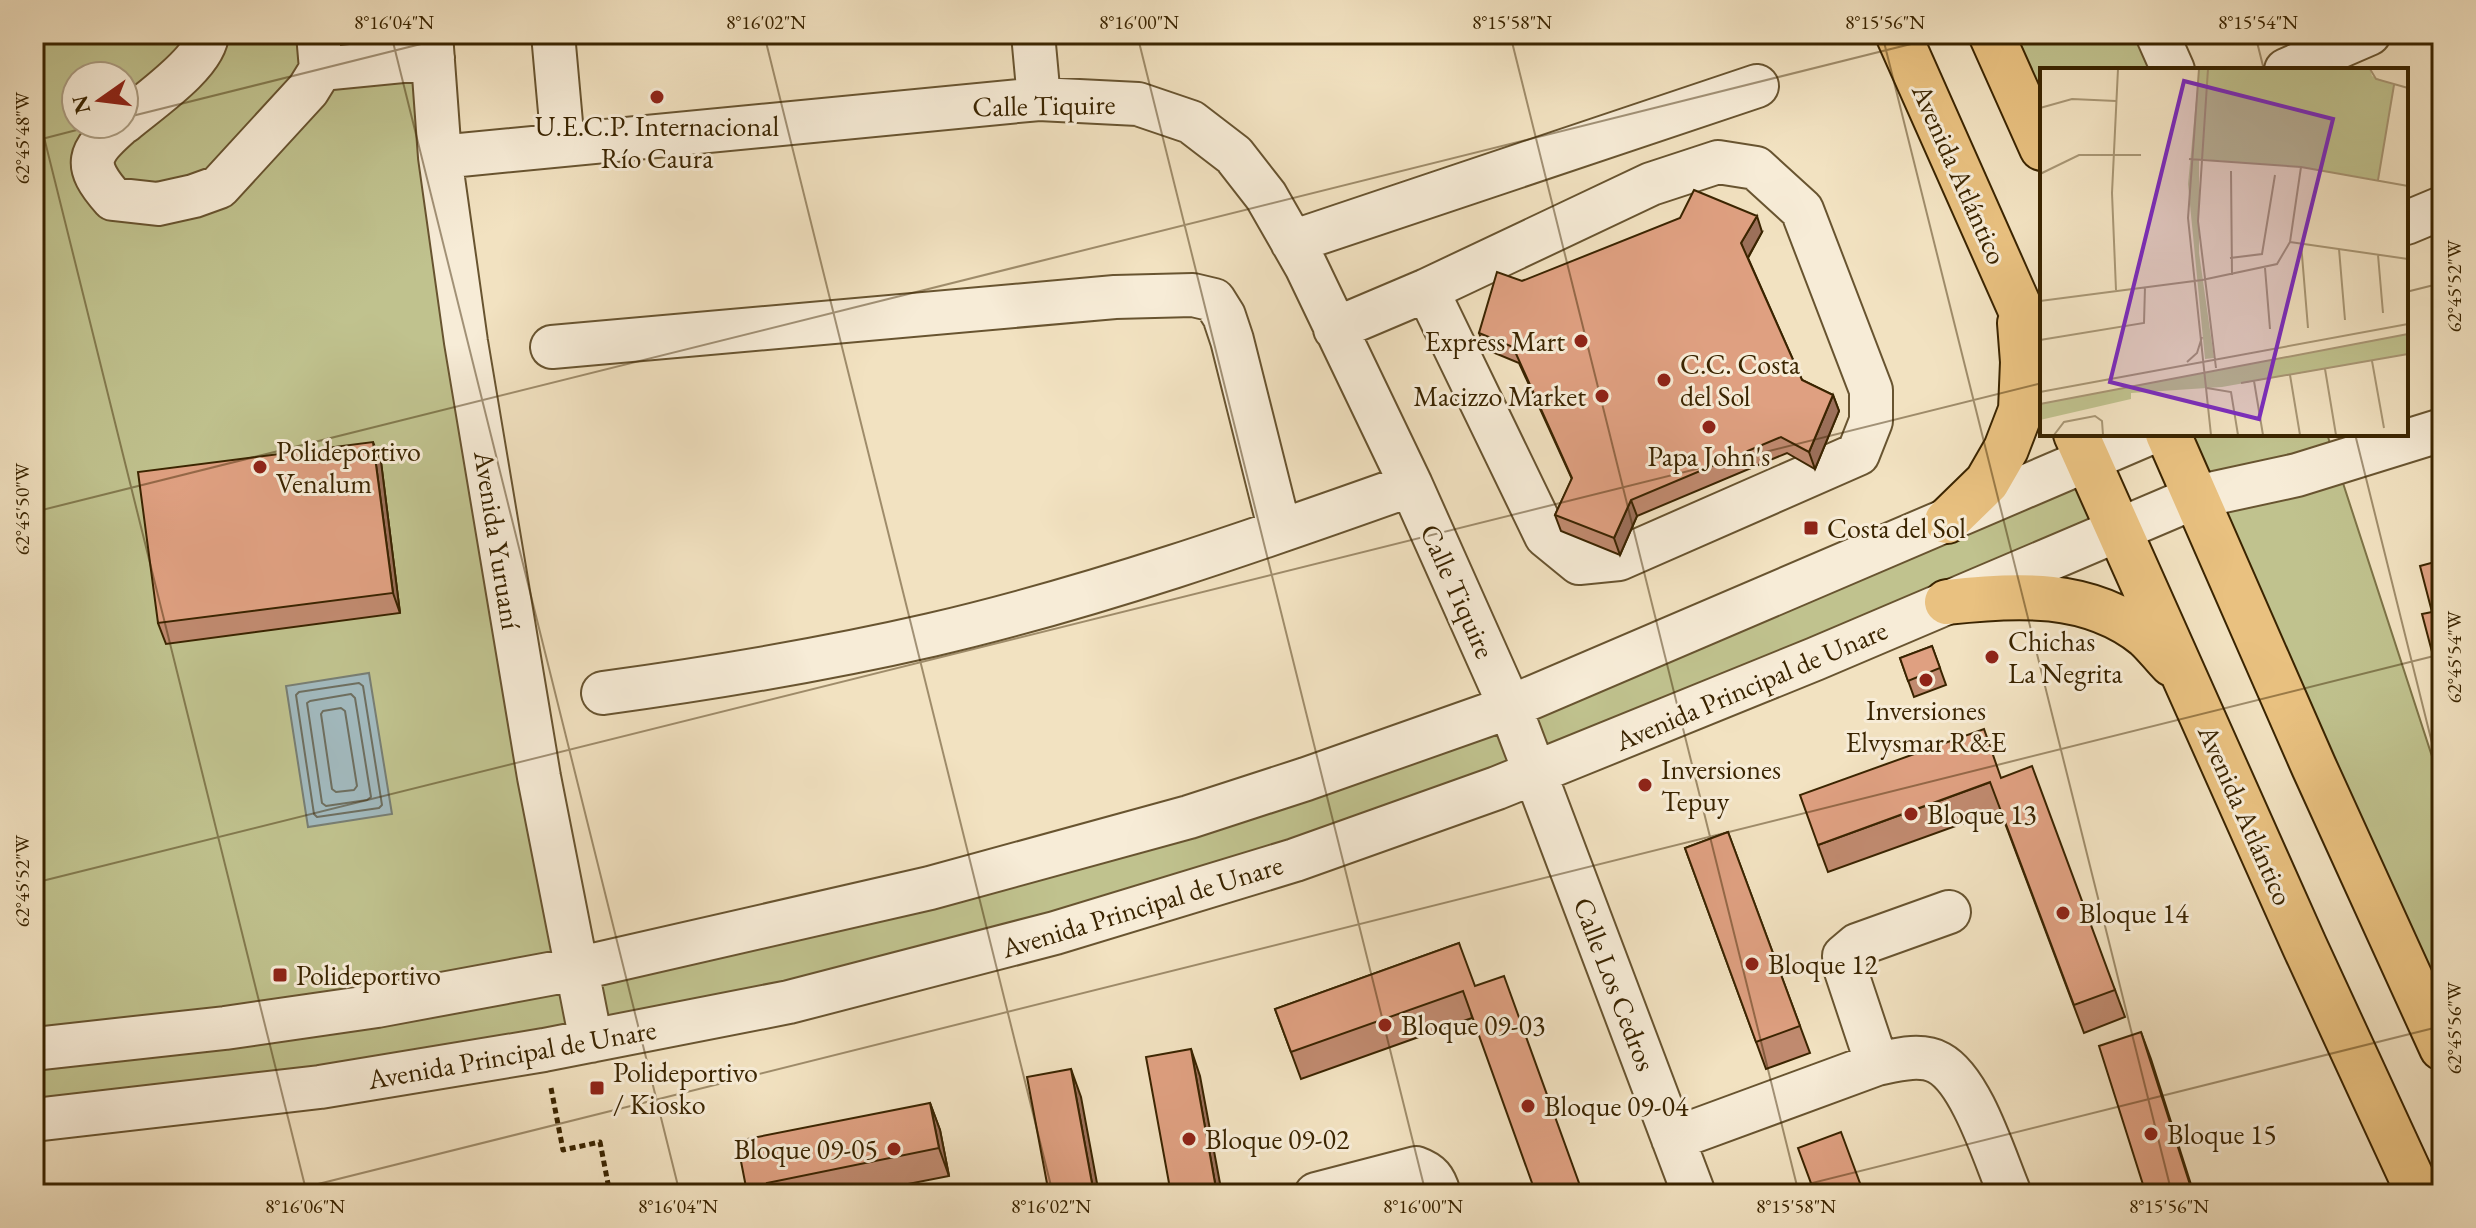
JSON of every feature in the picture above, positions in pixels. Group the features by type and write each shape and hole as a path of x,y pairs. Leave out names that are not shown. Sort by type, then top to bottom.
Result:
{"main road":[{"name":"Avenida Atlántico","path":"1898,34 2040,354"},
{"path":"1991,34 2040,144"},
{"path":"1947,521 1987,482 2006,449 2021,410 2023,362 2018,304"},
{"path":"2169,436 2442,1048"},
{"name":"Avenida Atlántico","path":"2082,447 2419,1194"},
{"path":"1947,602 1999,596 2041,596 2081,605 2115,616 2146,637 2184,677"}],"street":[{"path":"140,109 197,60 207,34"},
{"path":"553,34 563,145"},
{"path":"1033,34 1039,99"},
{"path":"2157,34 2172,68"},
{"path":"2291,68 2369,34"},
{"path":"103,140 98,144 92,163 97,181 113,199 158,204 194,196 219,187 291,110 320,51 432,46"},
{"name":"Avenida Yuruaní","path":"432,46 440,157 466,342 539,777 591,1041"},
{"path":"1292,242 1757,86"},
{"name":"Calle Tiquire","path":"440,157 1039,99 1138,104 1191,122 1234,155 1266,196 1292,242 1411,485 1510,707 1536,773"},
{"path":"1335,329 1427,290 1651,184 1718,162 1756,168 1802,210 1871,390 1871,421 1858,454 1619,559 1579,563 1546,536 1427,290"},
{"path":"2408,222 2442,208"},
{"path":"552,347 1115,297 1193,295 1214,300 1224,316 1232,340 1280,531"},
{"name":"Avenida Principal de Unare","path":"2408,436 2442,430"},
{"path":"34,1049 225,1028 377,1006 576,969 786,922 1060,854 1189,817 1510,707 1947,521 2082,447 2138,436"},
{"name":"Avenida Principal de Unare","path":"34,1120 320,1087 544,1050 789,1002 1055,933 1295,860 1429,814 1640,732 2196,497 2297,475 2332,449 2407,436"},
{"path":"603,693 731,675 934,634 1082,594 1280,531 1411,485"},
{"name":"Calle Los Cedros","path":"1536,773 1694,1194"},
{"path":"1877,1064 1845,968 1844,956 1857,945 1949,912"},
{"path":"1673,1139 1877,1064 1907,1058 1937,1061 1955,1075 1967,1091 2010,1194"},
{"path":"1316,1194 1416,1168 1428,1172 1439,1194"}],"path":[{"path":"544,1050 563,1150 600,1142 610,1194"}],"green space":[{"name":"Polideportivo Venalum","path":"34,34 431,34 577,969 1189,817 2088,460 2119,530 1815,659 907,973 34,1120"},
{"path":"1991,34 2157,34 2172,68 2040,68 2040,144"},
{"path":"2169,436 2328,436 2442,787 2442,1048"}],"water":[{"path":"369,673 392,814 308,827 286,686"}],"building":[{"name":"C.C. Costa del Sol","path":"1694,190 1757,216 1741,243 1802,380 1833,395 1809,452 1781,437 1631,500 1614,538 1555,515 1572,478 1513,347 1479,333 1497,272 1522,281 1680,218"},
{"path":"373,442 393,593 158,623 138,472"},
{"path":"2442,560 2442,672 2436,667 2422,614 2432,612 2420,566"},
{"path":"1932,646 1940,668 1908,681 1900,658"},
{"path":"1984,729 2001,778 2032,766 2115,990 2074,1005 1990,782 1818,845 1800,795"},
{"name":"Bloque 12","path":"1728,832 1800,1026 1756,1042 1685,848"},
{"path":"1459,943 1475,986 1504,976 1583,1194 1536,1194 1463,991 1291,1052 1275,1009"},
{"name":"Bloque 15","path":"2141,1032 2193,1194 2146,1194 2099,1046"},
{"name":"Bloque 09-02","path":"1191,1049 1217,1194 1171,1194 1146,1057"},
{"path":"1071,1069 1094,1194 1049,1194 1027,1077"},
{"path":"930,1103 939,1148 767,1183 770,1194 725,1192 746,1187 737,1141"},
{"path":"1841,1132 1864,1194 1815,1194 1798,1148"}],"place":[{"name":"U.E.C.P. Internacional Río Caura","path":"657,97"},
{"name":"Express Mart","path":"1581,341"},
{"name":"C.C. Costa del Sol","path":"1664,380"},
{"name":"Macizzo Market","path":"1602,396"},
{"name":"Papa John's","path":"1709,427"},
{"name":"Polideportivo Venalum","path":"260,467"},
{"name":"Costa del Sol","path":"1811,528"},
{"name":"Chichas La Negrita","path":"1992,657"},
{"name":"Inversiones Elvysmar R&E","path":"1926,680"},
{"name":"Inversiones Tepuy","path":"1645,785"},
{"name":"Bloque 13","path":"1911,814"},
{"name":"Bloque 14","path":"2063,913"},
{"name":"Bloque 12","path":"1752,964"},
{"name":"Polideportivo","path":"280,975"},
{"name":"Bloque 09-03","path":"1385,1025"},
{"name":"Polideportivo / Kiosko","path":"597,1088"},
{"name":"Bloque 09-04","path":"1528,1106"},
{"name":"Bloque 15","path":"2151,1134"},
{"name":"Bloque 09-02","path":"1189,1139"},
{"name":"Bloque 09-05","path":"894,1149"}]}
